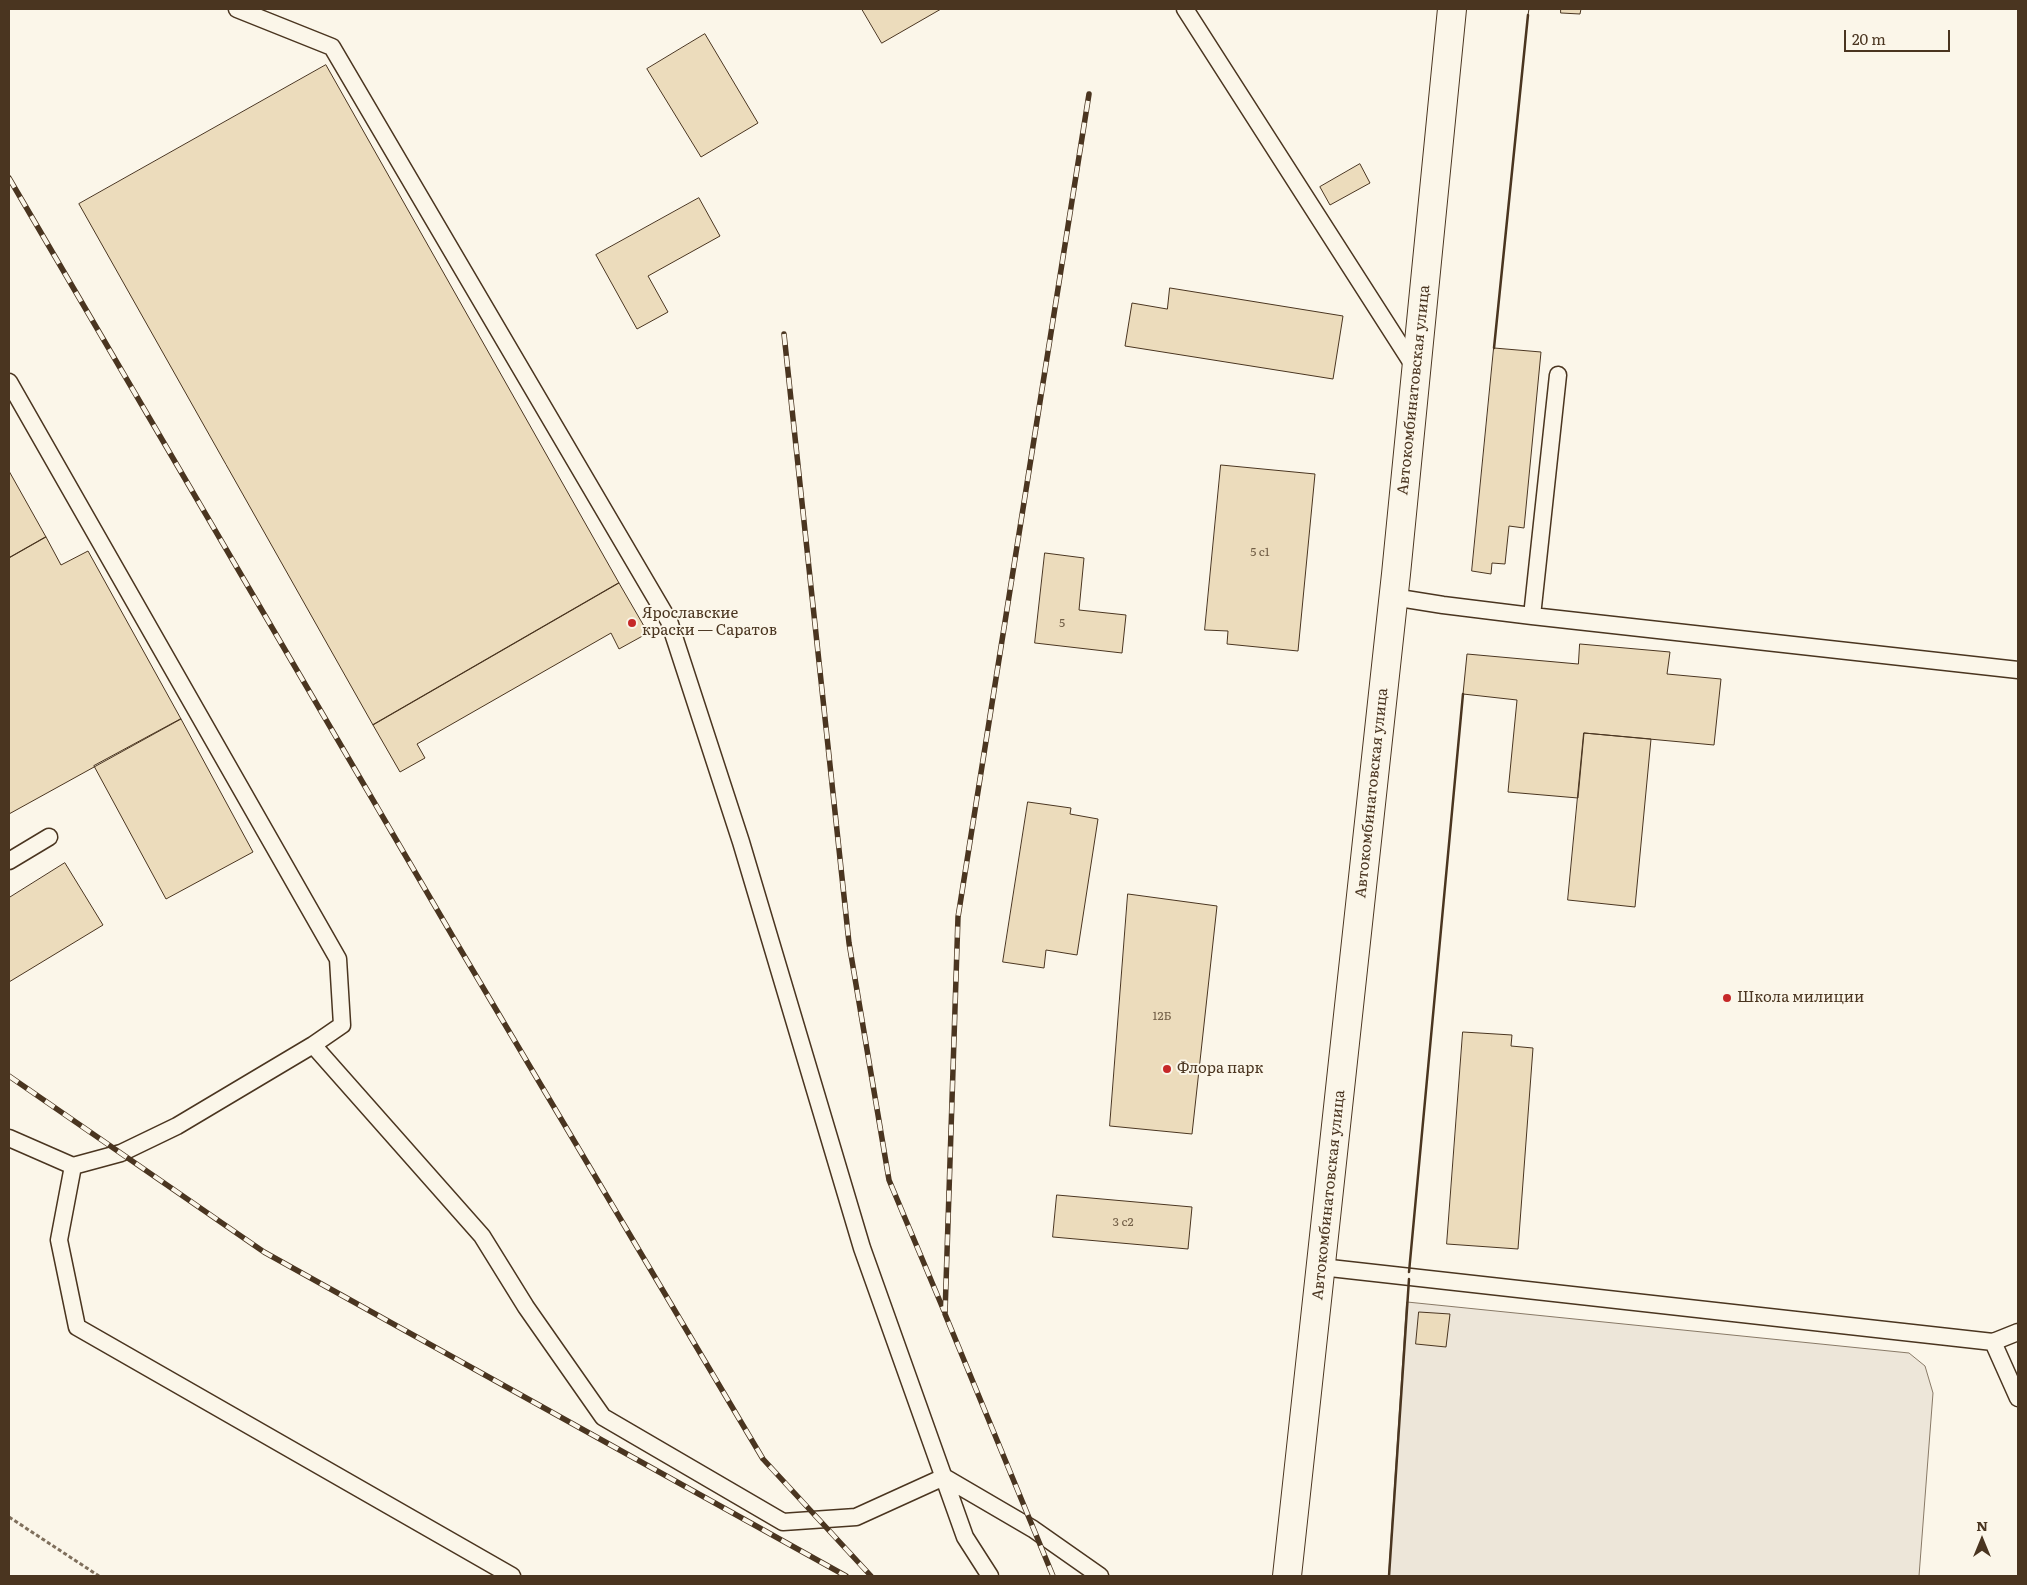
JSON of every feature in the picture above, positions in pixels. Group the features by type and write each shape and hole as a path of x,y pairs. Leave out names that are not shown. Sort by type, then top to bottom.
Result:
{"street":[{"name":"Автокомбинатовская улица","path":"1287,1576 1417,370 1452,9"}],"lane":[{"path":"237,9 332,47 669,621 741,842 862,1248 966,1537 990,1576"},
{"path":"1185,9 1417,370"},
{"path":"1532,616 1558,375"},
{"path":"9,382 338,959 342,1025 313,1046 178,1126 120,1153 73,1166 9,1138"},
{"path":"1393,597 1532,616 2018,669"},
{"path":"9,861 49,837"},
{"path":"313,1046 482,1236 526,1307 603,1416 782,1522 856,1517 944,1477"},
{"path":"73,1166 59,1240 77,1327 512,1576"},
{"path":"1321,1267 1993,1342 2018,1332"},
{"path":"1993,1342 2018,1398"},
{"path":"944,1477 1033,1529 1100,1576"}],"path":[{"path":"9,1517 99,1576"}],"shaded area":[{"path":"1407,1302 1909,1353 1925,1366 1933,1393 1919,1576 1389,1576"}],"building":[{"path":"862,9 941,9 882,43"},
{"path":"1561,9 1581,9 1580,14 1561,13"},
{"path":"705,34 758,123 701,157 647,69"},
{"path":"326,65 619,583 373,725 79,204"},
{"path":"1360,164 1370,183 1330,205 1320,187"},
{"path":"699,198 720,236 648,276 668,312 637,329 596,255"},
{"path":"1170,288 1343,316 1333,379 1125,346 1132,303 1167,309"},
{"path":"1494,348 1541,352 1524,528 1509,526 1505,564 1492,563 1491,574 1472,571"},
{"path":"1221,465 1315,474 1298,651 1227,644 1228,631 1205,630"},
{"path":"9,471 46,537 9,558"},
{"path":"46,537 61,565 88,551 181,719 9,814 9,558"},
{"path":"1045,553 1084,558 1079,610 1126,615 1122,653 1035,643"},
{"path":"619,583 648,633 619,649 611,633 417,744 425,758 400,772 373,725"},
{"path":"1580,644 1670,652 1667,674 1721,679 1714,745 1584,733 1578,798 1508,792 1517,700 1463,694 1467,654 1578,664"},
{"path":"181,719 253,852 166,899 94,766"},
{"path":"1584,733 1651,739 1635,907 1568,900"},
{"path":"1028,802 1071,808 1070,814 1098,819 1077,955 1046,950 1044,968 1003,962"},
{"path":"65,863 103,925 9,982 9,898"},
{"path":"1128,894 1217,906 1192,1134 1110,1126"},
{"path":"1463,1032 1512,1035 1511,1046 1533,1048 1518,1249 1447,1244"},
{"path":"1057,1195 1192,1207 1188,1249 1053,1237"},
{"path":"1419,1312 1450,1314 1446,1347 1416,1344"}],"railway":[{"path":"1053,1576 945,1314 958,917 1089,94"},
{"path":"9,178 456,942 763,1459 871,1576"},
{"path":"784,334 849,943 889,1180 944,1311"},
{"path":"9,1076 264,1252 846,1576"}],"fence":[{"path":"1528,15 1529,9"}],"wall":[{"path":"1494,348 1528,15"},
{"path":"1409,1272 1463,694"},
{"path":"1389,1576 1409,1279"}],"place":[{"name":"Ярославские краски — Саратов","path":"632,623"},
{"name":"Школа милиции","path":"1727,998"},
{"name":"Флора парк","path":"1167,1069"}]}
